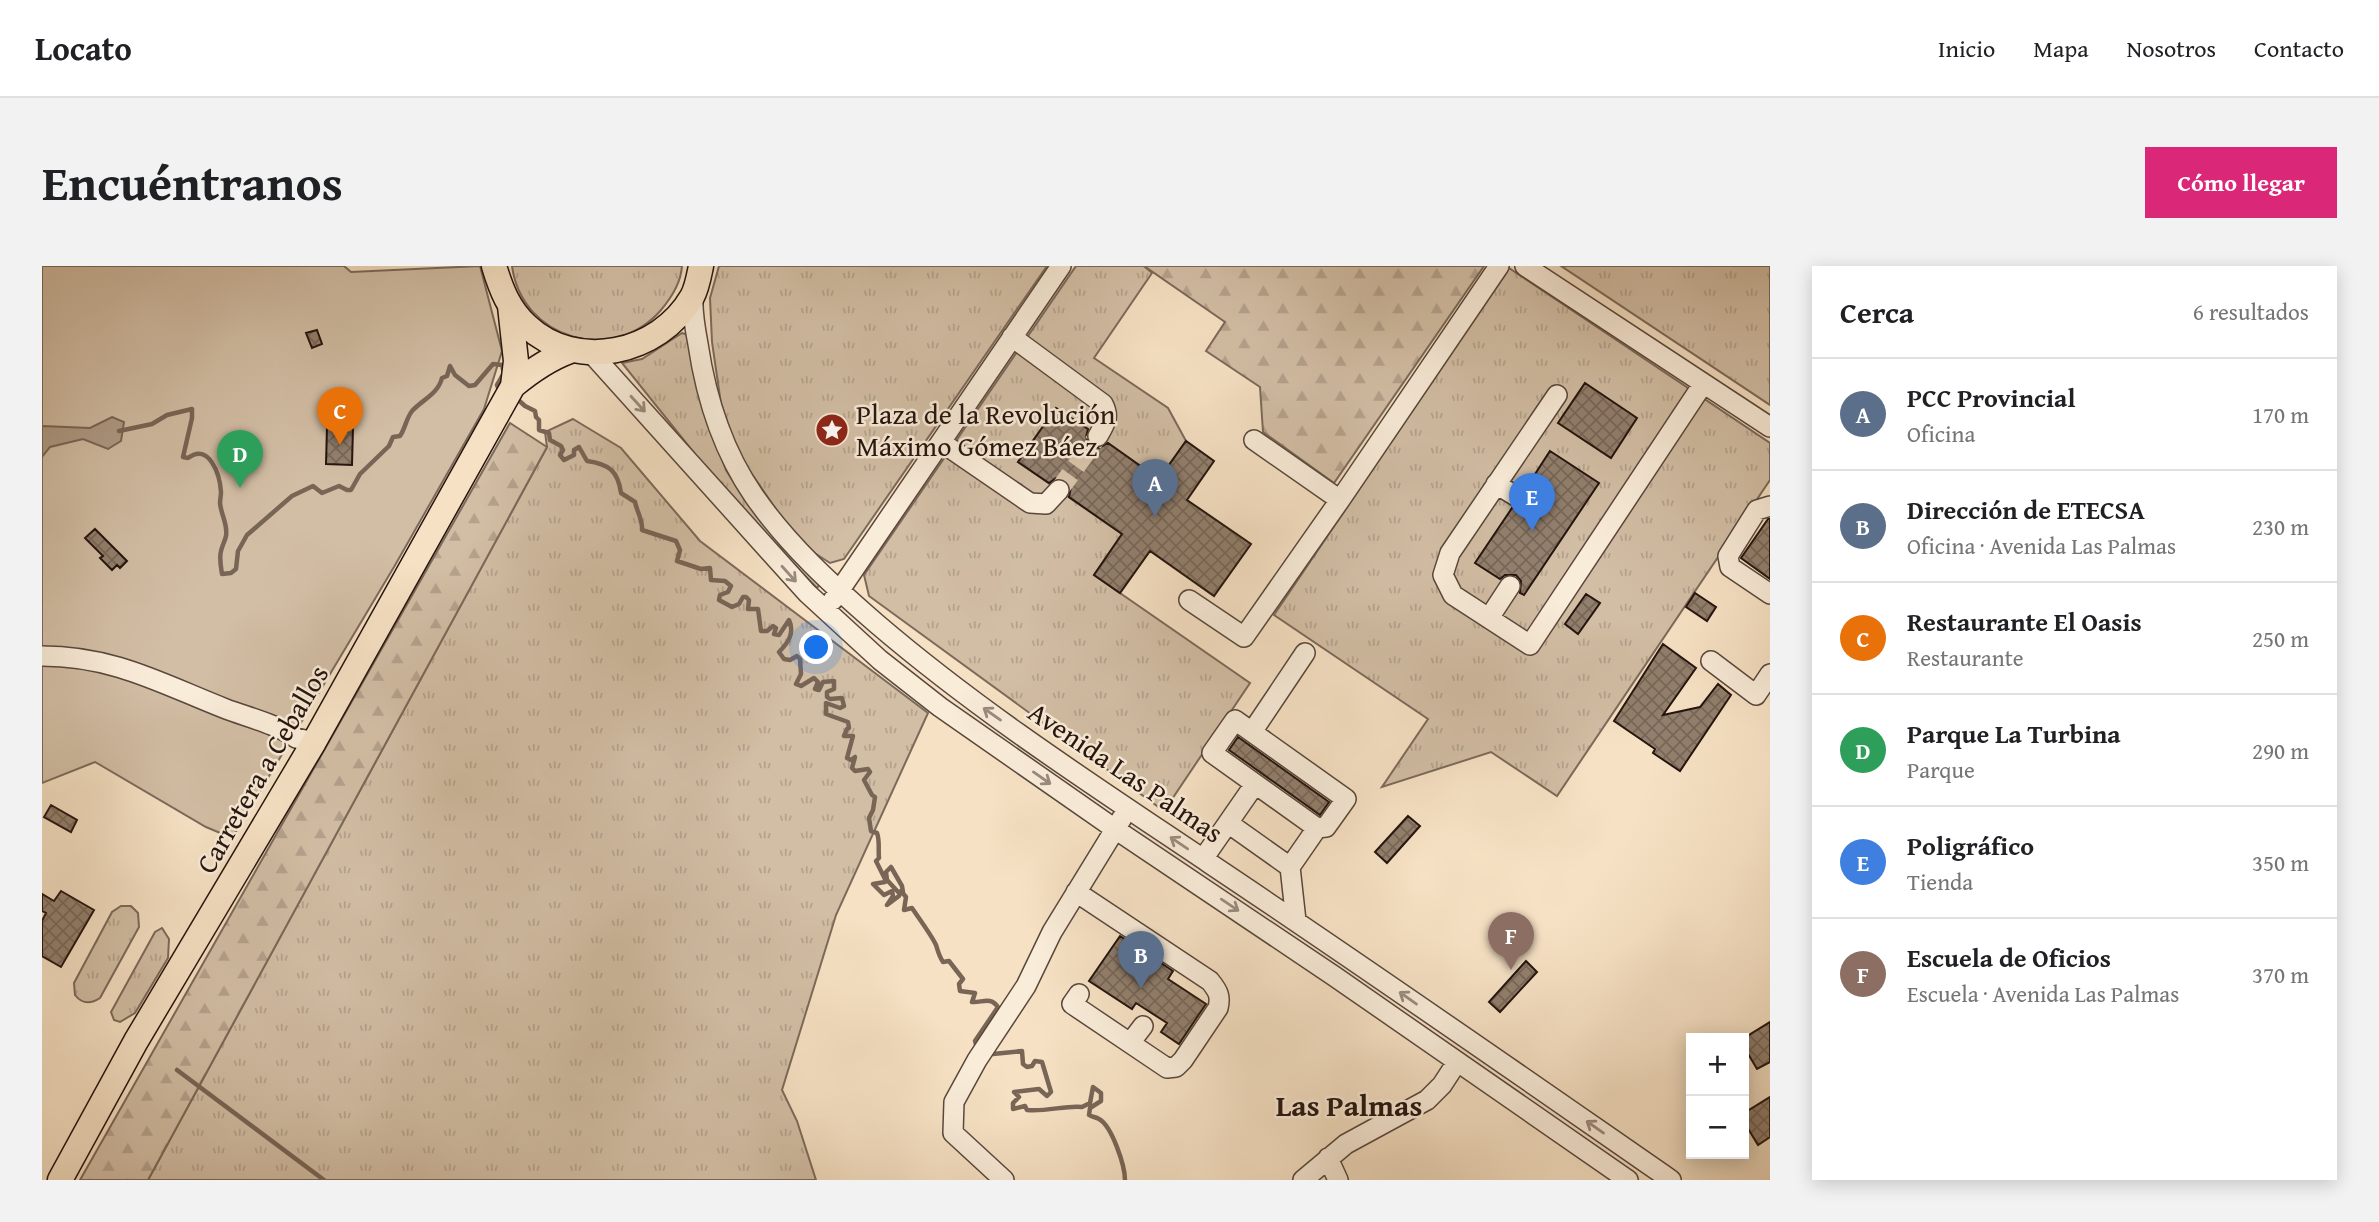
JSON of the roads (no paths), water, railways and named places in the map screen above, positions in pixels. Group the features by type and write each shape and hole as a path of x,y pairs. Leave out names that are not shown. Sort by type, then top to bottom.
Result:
{"main road":[{"path":"494,266 510,306 529,328 548,342 581,352"},
{"path":"693,296 701,266"},
{"name":"Carretera a Ceballos","path":"60,1180 136,1041 314,742 513,386 554,356 629,349 662,330 693,296"},
{"name":"Carretera a Ceballos","path":"510,306 516,361 513,386"}],"street":[{"path":"825,612 1061,266"},
{"path":"1189,600 1244,636 1499,266"},
{"path":"1525,266 1770,427"},
{"name":"Avenida Las Palmas","path":"693,296 694,322 708,399 737,467 753,495 777,526 839,591 954,687 1671,1180"},
{"path":"1012,337 1103,404 1108,413 1098,436"},
{"name":"Avenida Las Palmas","path":"581,352 825,612 880,660 940,707 1115,829 1334,976 1620,1175"},
{"path":"1557,395 1450,553 1443,575 1454,595 1530,645 1703,384"},
{"path":"1254,440 1340,500"},
{"path":"941,442 1030,503 1046,504 1059,490"},
{"path":"1496,484 1519,498"},
{"path":"1770,506 1758,510 1728,556 1730,567 1770,594"},
{"path":"1489,618 1510,586"},
{"path":"1252,732 1305,653"},
{"path":"42,656 111,664 314,742"},
{"path":"1710,661 1756,695 1770,674"},
{"path":"1235,720 1252,732 1346,799 1326,827 1317,828 1212,753 1235,720"},
{"path":"1203,859 1255,784"},
{"path":"1004,1180 953,1133 954,1102 977,1060 1026,986 1052,932 1128,809"},
{"path":"1228,823 1290,866"},
{"path":"1296,921 1290,866 1317,828"},
{"path":"1076,892 1210,981 1219,992 1220,1000 1218,1008 1183,1060 1176,1067 1167,1068 1072,1004 1079,994"},
{"path":"1334,976 1347,956"},
{"path":"1130,1043 1143,1026"},
{"path":"1303,1180 1354,1140 1427,1100 1457,1062"},
{"path":"1620,1175 1627,1149"},
{"path":"1328,1158 1338,1180"}],"waterway":[{"path":"119,431 152,424 167,415 192,409 183,457 202,454 216,470 226,532 220,554 222,574 236,569 238,551 247,535 292,496 313,486 322,493 339,486 351,490 360,474 389,446 393,437 400,436 412,411 437,388 442,378 447,376 450,366 455,375 469,386 475,385 493,364 502,365 504,373 497,385 500,393"},
{"path":"515,397 535,411 539,430 549,433 550,440 561,446 563,450 560,455 564,460 574,455 574,450 579,447 587,461 601,464 615,474 621,493 635,502 642,530 676,541 680,550 677,561 701,569 710,568 711,580 725,581 731,586 728,592 720,595 719,600 732,607 746,597 749,600 748,609 758,609 761,631 767,631 773,626 776,628 774,634 779,635 789,620 790,638 779,652 784,659 790,660 797,656 800,659 801,674 796,684 801,686 814,678 818,682 815,689 819,690 823,682 834,681 834,689 827,692 827,697 842,698 844,706 840,708 826,703 826,714 848,722 849,728 844,736 853,736 847,758 851,760 855,757 852,768 855,771 868,769 870,772 864,780 875,797 869,818 871,831 878,836 879,858 876,861 885,882 873,884 884,895 892,891 893,896 887,905 899,896 901,891 906,897 904,910 912,908 934,941 943,962 949,961 963,979 959,984 960,991 975,993 972,1002 989,1001 998,1007 975,1041 977,1048"},
{"path":"900,894 887,880 886,872 891,867 903,892"},
{"path":"989,1052 993,1054 1022,1051 1023,1064 1027,1067 1032,1066 1035,1061 1042,1062 1051,1092 1047,1096 1039,1089 1014,1092 1019,1097 1013,1103 1013,1109 1025,1106 1027,1110 1082,1107 1090,1103 1093,1087 1101,1093 1101,1101 1090,1108 1089,1115 1099,1119 1109,1130 1120,1156 1125,1180"},
{"path":"177,1070 324,1180"}],"tunnel":[{"path":"1059,490 1098,436"}],"place":[{"name":"Plaza de la Revolución Máximo Gómez Báez","path":"832,430"},
{"name":"Restaurante El Oasis","path":"340,445"},
{"name":"Parque La Turbina","path":"240,488"},
{"name":"PCC Provincial","path":"1155,517"},
{"name":"Poligráfico","path":"1532,531"},
{"name":"Escuela de Oficios","path":"1511,970"},
{"name":"Dirección de ETECSA","path":"1141,989"}],"district":[{"name":"Las Palmas","path":"1349,1106"}]}
